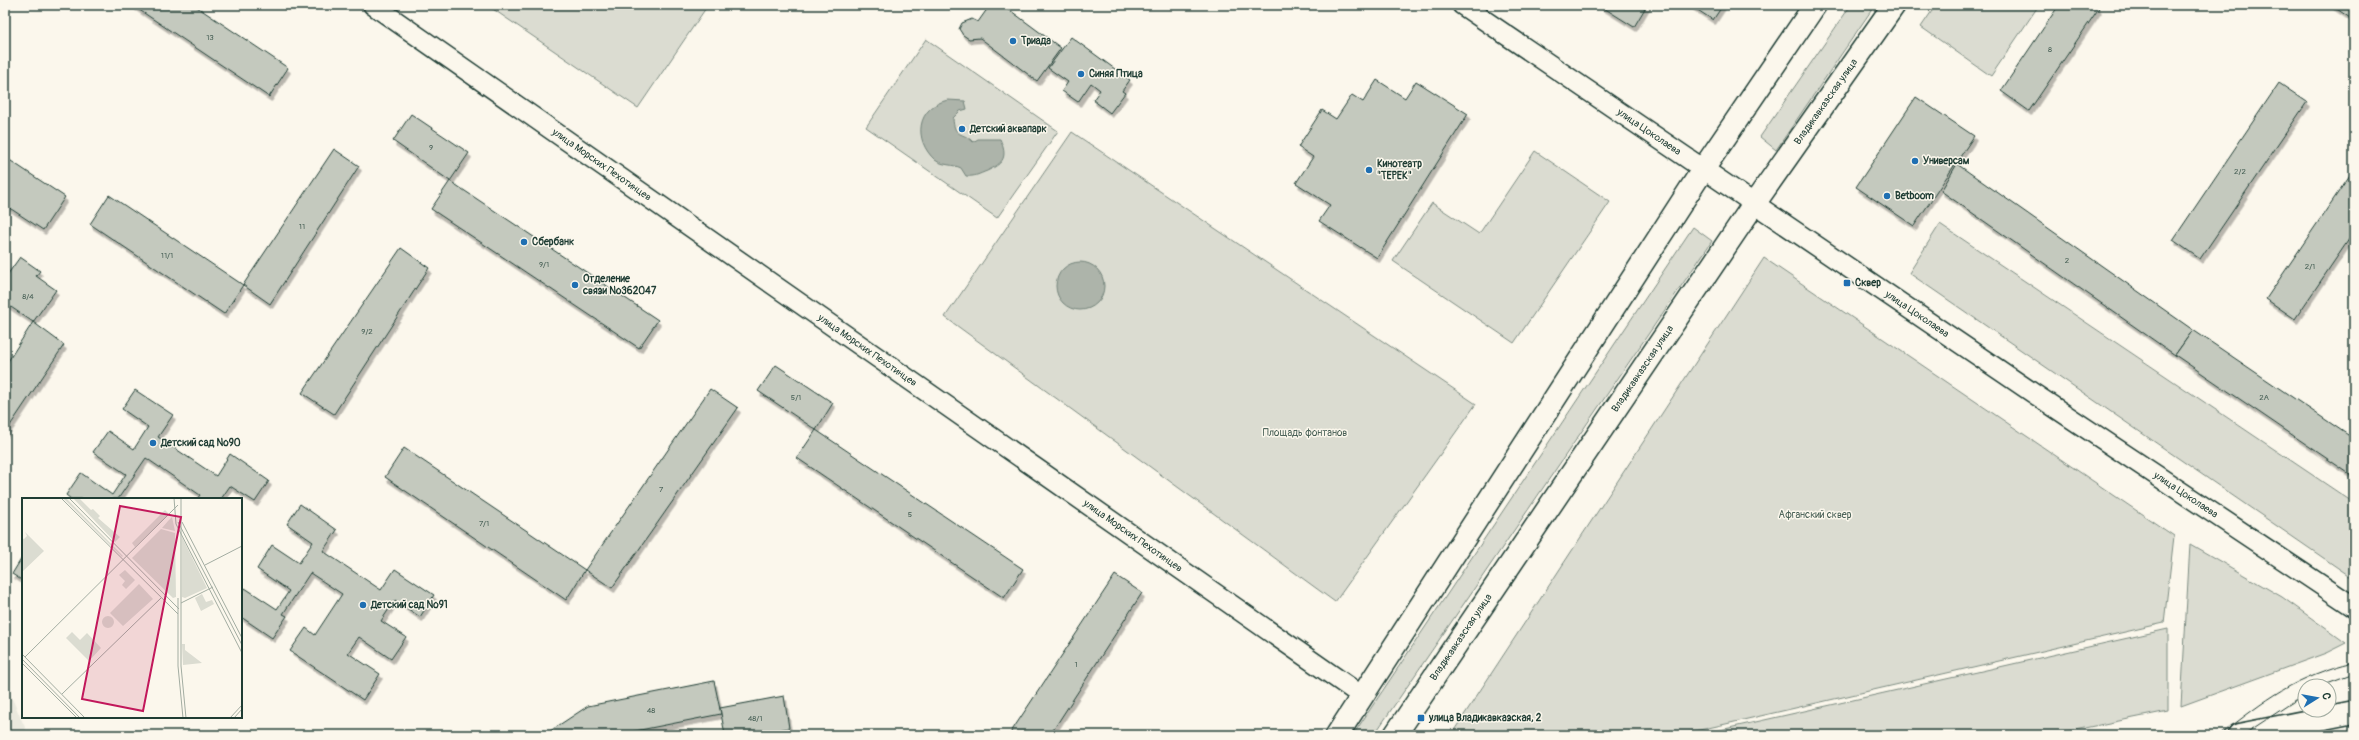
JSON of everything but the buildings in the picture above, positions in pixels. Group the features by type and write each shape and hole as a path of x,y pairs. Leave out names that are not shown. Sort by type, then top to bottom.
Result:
{"main road":[{"path":"1337,735 1704,168 1815,5"},
{"name":"Владикавказская улица","path":"1395,735 1754,204 1894,5"},
{"path":"2239,735 2354,712"}],"street":[{"name":"улица Морских Пехотинцев","path":"373,5 1362,696"},
{"name":"улица Цоколаева","path":"1462,5 2033,393 2354,606"}],"shaded area":[{"path":"948,100 965,101 967,109 960,111 953,118 957,132 973,142 978,139 1000,139 1004,150 1003,159 1001,162 987,171 977,175 966,176 961,168 938,162 928,152 923,143 921,134 921,125 924,117 929,110 937,104"},
{"path":"1075,262 1085,262 1094,266 1100,272 1103,277 1103,295 1094,306 1085,310 1075,310 1066,306 1060,300 1056,291 1056,281 1060,272 1066,266"},
{"path":"5,683 28,734 27,735 5,735"}],"green space":[{"path":"487,5 708,5 638,108"},
{"path":"1851,5 1875,5 1776,150 1760,137"},
{"path":"1936,5 2039,5 1991,76 1921,27"},
{"name":"Детский аквапарк","path":"926,39 1058,131 997,218 866,127"},
{"name":"Площадь фонтанов","path":"1072,132 1476,404 1335,602 945,317"},
{"path":"1535,151 1610,202 1514,343 1393,261 1432,203 1479,234"},
{"path":"1940,224 2354,503 2354,579 1909,273"},
{"path":"1693,227 1712,241 1374,735 1353,735"},
{"name":"Афганский сквер","path":"1764,258 2174,536 2164,623 1678,735 1451,735"},
{"path":"2190,544 2282,597 2346,643 2326,653 2181,706"},
{"path":"2168,629 2168,711 2050,735 1698,735"}],"tram line":[{"path":"2220,735 2252,710 2282,690 2315,674 2354,662"},
{"path":"2337,679 2354,673"},
{"path":"2243,735 2297,699"}],"place":[{"name":"Триада","path":"1013,41"},
{"name":"Синяя Птица","path":"1081,74"},
{"name":"Детский аквапарк","path":"962,129"},
{"name":"Универсам","path":"1915,161"},
{"name":"Кинотеатр \"ТЕРЕК\"","path":"1369,170"},
{"name":"Betboom","path":"1887,196"},
{"name":"Сбербанк","path":"524,242"},
{"name":"Сквер","path":"1847,283"},
{"name":"Отделение связи №362047","path":"575,285"},
{"name":"Детский сад №90","path":"153,443"},
{"name":"Детский сад №91","path":"363,605"},
{"name":"улица Владикавказская, 2","path":"1421,718"}]}
